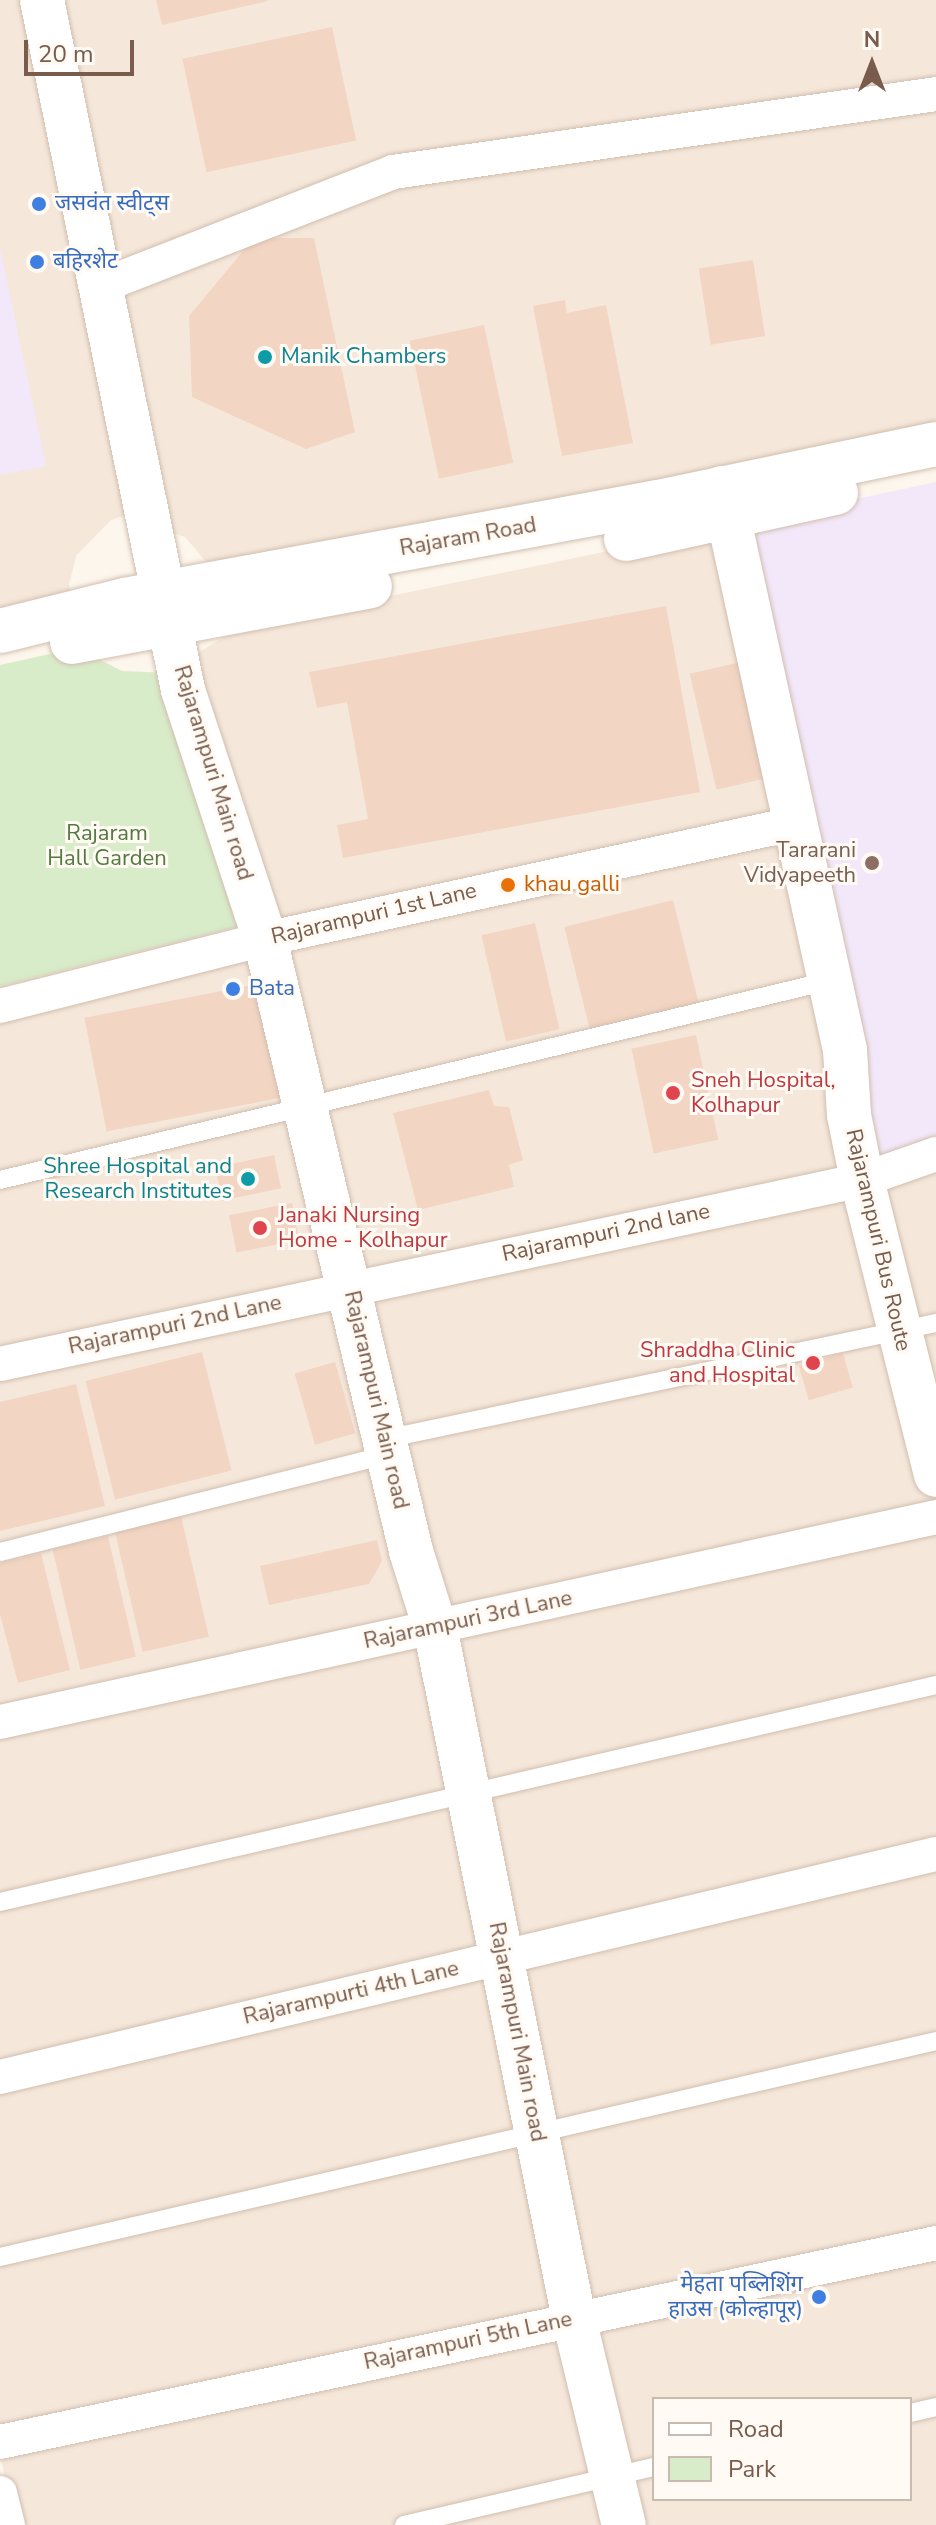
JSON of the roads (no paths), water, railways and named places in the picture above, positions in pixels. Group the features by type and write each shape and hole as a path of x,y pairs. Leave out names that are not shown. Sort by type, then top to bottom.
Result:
{"street":[{"name":"Rajarampuri Main road","path":"42,0 183,690 265,939 387,1447 435,1627 574,2319 624,2525"},
{"path":"101,286 393,172 936,94"},
{"path":"725,504 936,444"},
{"path":"0,631 166,608 725,504 936,470"},
{"name":"Rajarampuri Bus Route","path":"725,504 845,1050 862,1180 918,1328 936,1475"},
{"path":"0,656 166,608"},
{"name":"Rajarampuri 1st Lane","path":"0,1006 265,939 797,823"},
{"name":"Rajarampuri 2nd lane","path":"350,1288 862,1180 936,1154"},
{"name":"Rajarampuri 2nd Lane","path":"0,1364 350,1288"},
{"name":"Rajarampuri 3rd Lane","path":"0,1722 936,1517"},
{"name":"Rajarampurti 4th Lane","path":"0,2077 936,1854"},
{"name":"Rajarampuri 5th Lane","path":"0,2442 936,2243"},
{"path":"0,2493 8,2525"}],"lane":[{"path":"0,1180 828,981"},
{"path":"0,1552 387,1447 918,1328"},
{"path":"0,1902 936,1685"},
{"path":"0,2257 936,2041"},
{"path":"912,2413 936,2407"},
{"path":"404,2525 652,2467"}],"place":[{"name":"जसवंत स्वीट्स","path":"39,204"},
{"name":"बहिरशेट","path":"37,262"},
{"name":"Manik Chambers","path":"265,357"},
{"name":"Tararani Vidyapeeth","path":"872,863"},
{"name":"khau galli","path":"508,885"},
{"name":"Bata","path":"233,989"},
{"name":"Sneh Hospital, Kolhapur","path":"673,1093"},
{"name":"Shree Hospital and Research Institutes","path":"248,1179"},
{"name":"Janaki Nursing Home - Kolhapur","path":"260,1228"},
{"name":"Shraddha Clinic and Hospital","path":"813,1363"},
{"name":"मेहता पब्लिशिंग हाउस (कोल्हापूर)","path":"819,2297"}],"park label":[{"name":"Rajaram Hall Garden","path":"107,846"}]}
